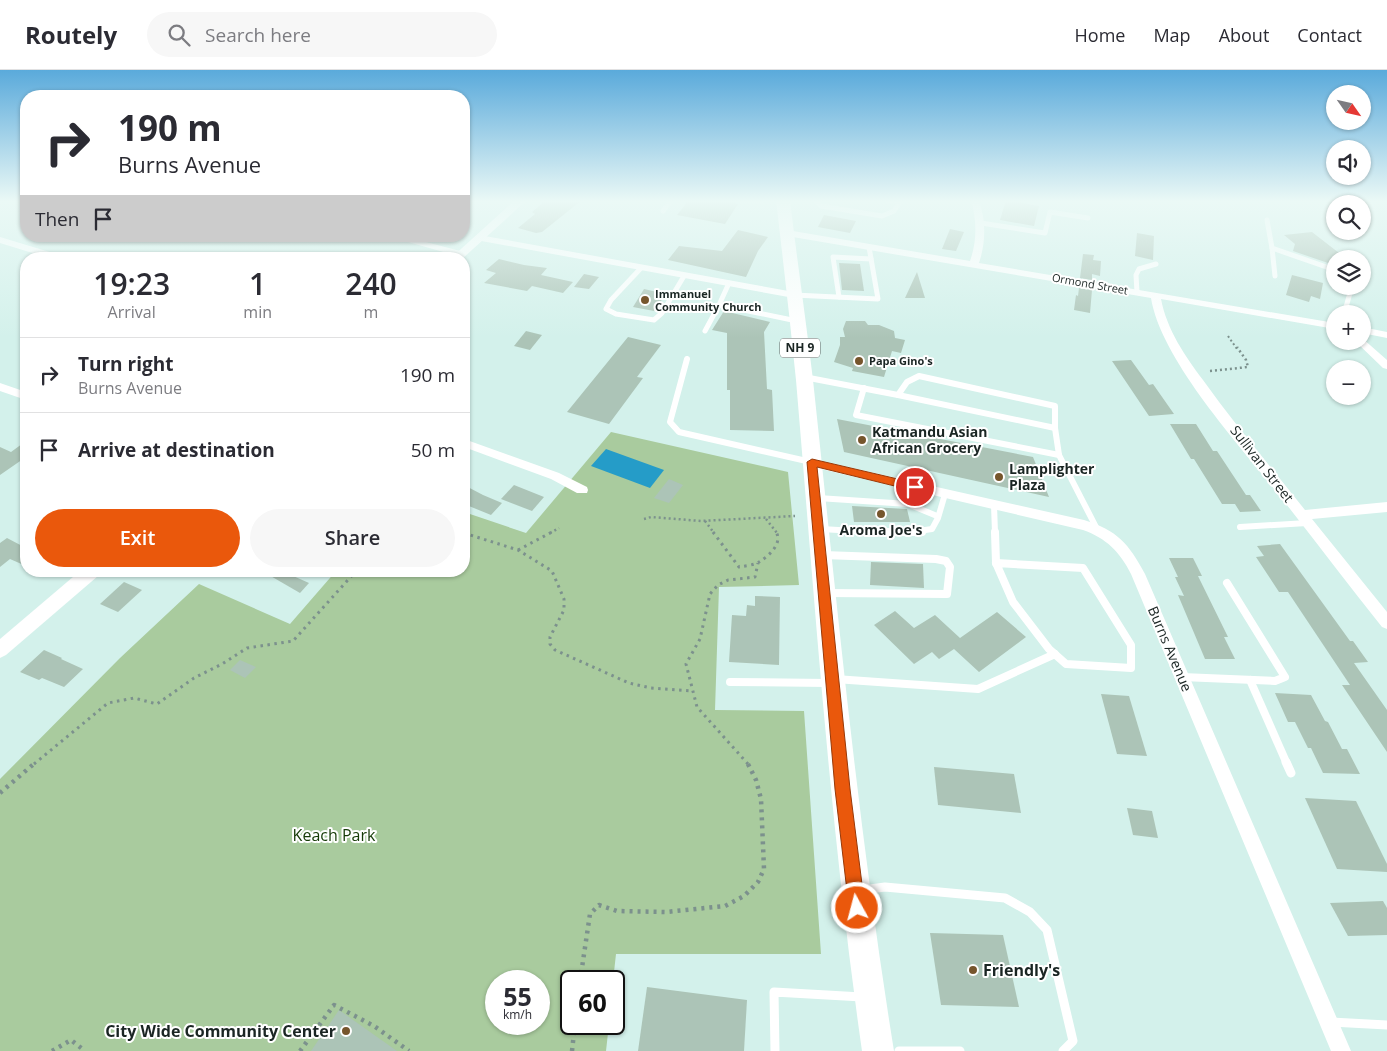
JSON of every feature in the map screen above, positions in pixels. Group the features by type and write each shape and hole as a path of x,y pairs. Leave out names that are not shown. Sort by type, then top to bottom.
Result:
{"main road":[{"name":"NH 9","path":"788,246 804,377 842,789 878,1051"}],"street":[{"path":"19,246 39,252"},
{"path":"424,246 445,252"},
{"path":"521,246 794,295"},
{"name":"Ormond Street","path":"862,246 1326,324"},
{"path":"974,265 979,246"},
{"name":"Sullivan Street","path":"1155,295 1155,304 1166,331 1188,368 1387,623"},
{"path":"1371,332 1387,335"},
{"path":"1370,350 1387,366"},
{"path":"0,388 20,394"},
{"path":"470,445 555,476 582,490"},
{"name":"Burns Avenue","path":"812,462 1097,529 1109,534 1120,543 1130,558 1182,677 1341,1051"},
{"path":"1304,519 1387,507"},
{"path":"0,650 85,577"}],"lane":[{"path":"794,295 878,299 869,247"},
{"path":"1275,276 1272,248 1326,266"},
{"path":"839,297 832,257 871,259"},
{"path":"1137,292 1136,275 1139,269 1156,264"},
{"path":"640,268 610,300 606,310 616,314 654,320 662,313 684,276"},
{"path":"705,330 729,283"},
{"path":"719,305 797,321"},
{"path":"687,359 670,422 679,432 812,462"},
{"path":"898,395 907,382 918,376 1055,406 1055,428 1059,455 1097,529"},
{"path":"804,377 1055,428"},
{"path":"864,388 856,415 1059,455"},
{"path":"818,529 916,533 932,530 937,524 937,516 945,494"},
{"path":"814,498 886,500 908,504 937,516"},
{"path":"994,505 996,563 1013,602 1054,654 1066,664 1131,668 1131,645 1083,568 996,563"},
{"path":"1240,527 1304,519"},
{"path":"821,555 936,558 946,561 950,567 947,594 825,593"},
{"path":"1182,677 1275,681 1284,677 1227,583"},
{"path":"730,682 833,681 978,689 1054,654"},
{"path":"1250,680 1291,773"},
{"path":"855,891 885,887 1005,898 1030,912 1047,930 1073,1041 1063,1051"},
{"path":"775,1051 774,992 870,998"},
{"path":"1328,1022 1387,1026"},
{"path":"899,1051 960,1051"}],"path":[{"path":"1210,371 1248,367 1246,360 1228,336"},
{"path":"644,519 651,517 705,521 795,516"},
{"path":"705,521 739,567 758,563 770,553 778,542 778,535 766,518"},
{"path":"518,550 559,528"},
{"path":"470,535 518,550 552,571 564,599 564,610 550,637 550,644 555,650 629,683 651,688 692,691"},
{"path":"582,970 590,914 598,906 618,911 666,912 725,906 744,896 758,882 764,869 761,799 756,780 750,766 697,706 686,664 700,639 710,594 718,585 728,580 755,576 758,563"},
{"path":"0,793 78,726 108,703 134,698 158,704 194,678 222,664 247,648 293,641 351,577"},
{"path":"300,1051 334,1005 374,1026 409,1051"},
{"path":"572,1051 574,1035"},
{"path":"52,1051 71,1040 85,1051"}],"green space":[{"name":"Keach Park","path":"611,432 788,472 799,585 719,587 715,710 804,711 821,954 616,954 614,970 560,970 560,1035 608,1035 606,1051 0,1051 0,779 120,658 199,584 290,624 331,577 470,577 470,514 526,533"}],"water":[{"path":"606,449 664,470 650,488 591,466"}],"building":[{"path":"679,246 722,251 726,246 762,246 746,277 668,260"},
{"path":"943,246 958,246 956,251 942,249"},
{"path":"1136,246 1154,246 1153,260 1135,256"},
{"path":"1294,246 1330,246 1335,250 1326,250 1326,262 1293,251"},
{"path":"1083,254 1094,255 1093,260 1101,261 1100,276 1092,274 1092,280 1080,278"},
{"path":"499,259 547,268 541,275 573,282 563,293 532,286 527,291 484,283 496,273 486,270"},
{"path":"839,263 860,264 864,291 842,290"},
{"path":"917,272 925,298 905,298"},
{"path":"584,274 599,277 589,289 574,287"},
{"path":"1292,275 1323,283 1320,299 1311,296 1309,302 1286,295"},
{"path":"1079,288 1092,290 1090,313 1074,310"},
{"name":"Immanuel Community Church","path":"644,289 666,294 654,311 633,307"},
{"path":"724,311 770,322 764,332 767,389 772,390 774,431 730,430 730,390 727,390 727,333 712,330"},
{"path":"846,321 865,321 868,325 879,325 894,331 895,338 905,340 901,353 892,351 884,377 852,371 853,368 834,362 840,345 840,337 845,337 843,329"},
{"path":"526,331 542,335 530,350 514,346"},
{"path":"628,337 661,345 637,377 643,378 609,424 567,412"},
{"path":"1131,360 1149,385 1153,384 1174,414 1149,416 1112,361"},
{"name":"Lamplighter Plaza","path":"837,419 1033,457 1049,497 844,452"},
{"path":"1170,424 1196,424 1213,451 1217,451 1246,495 1250,495 1261,511 1240,512 1235,504 1222,504"},
{"path":"20,445 20,461 0,475 0,447 11,452"},
{"path":"669,479 683,485 669,503 654,498"},
{"path":"514,485 544,497 532,511 501,499"},
{"path":"470,488 502,503 491,515 470,506"},
{"name":"Aroma Joe's","path":"852,506 907,509 910,522 854,522"},
{"path":"7,538 20,545 20,563 10,559 0,567 0,543"},
{"path":"1280,544 1350,641 1353,641 1368,662 1354,663 1387,710 1387,752 1342,685 1350,685 1288,592 1279,592 1256,557 1264,556 1257,546"},
{"path":"1169,558 1193,558 1202,576 1198,576 1228,637 1224,637 1235,659 1205,659 1178,595 1184,596"},
{"path":"871,562 923,564 924,588 870,585"},
{"path":"272,577 296,577 309,583 300,593"},
{"path":"124,582 142,590 118,612 100,604"},
{"path":"755,596 780,597 779,665 729,662 732,615 746,616 747,605 755,606"},
{"path":"895,611 914,628 935,615 960,638 997,612 1026,637 979,672 954,649 939,659 932,652 914,664 874,625"},
{"path":"44,650 83,669 64,687 20,672"},
{"path":"240,660 256,667 245,678 230,670"},
{"path":"1275,693 1311,695 1342,749 1347,749 1360,774 1323,773 1311,748 1308,748 1295,722 1288,722"},
{"path":"1101,694 1129,696 1147,756 1117,754"},
{"path":"934,767 1014,774 1021,813 938,805"},
{"path":"1305,798 1356,801 1387,864 1387,872 1337,869"},
{"path":"1127,808 1152,811 1158,838 1133,835"},
{"path":"1383,901 1387,908 1387,935 1348,936 1330,903"},
{"name":"Friendly's","path":"930,933 1003,935 1019,1007 941,1005"},
{"path":"647,987 747,1000 744,1051 638,1051"},
{"name":"City Wide Community Center","path":"339,1010 397,1051 311,1051"}],"place":[{"name":"Immanuel Community Church","path":"645,300"},
{"name":"Papa Gino's","path":"859,361"},
{"name":"Katmandu Asian African Grocery","path":"862,440"},
{"name":"Lamplighter Plaza","path":"999,477"},
{"name":"Aroma Joe's","path":"881,514"},
{"name":"Friendly's","path":"973,970"},
{"name":"City Wide Community Center","path":"346,1031"}],"route":[{"path":"857,908 842,789 824,574 816,514 812,462 915,487"}]}
